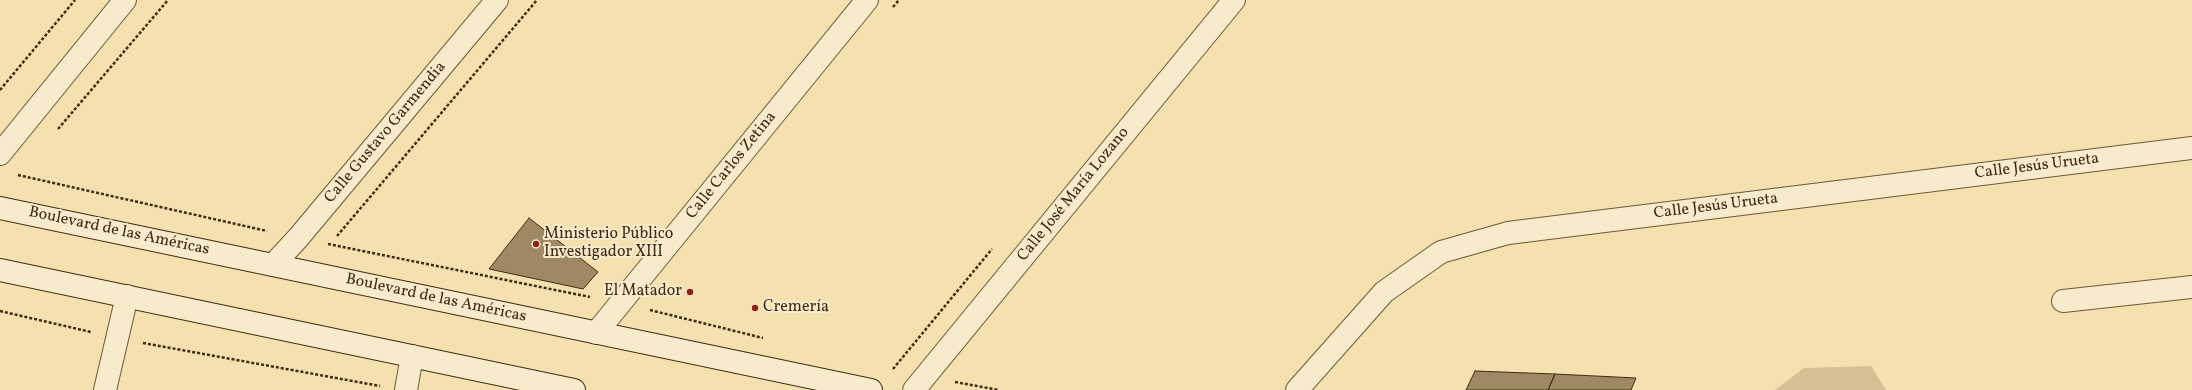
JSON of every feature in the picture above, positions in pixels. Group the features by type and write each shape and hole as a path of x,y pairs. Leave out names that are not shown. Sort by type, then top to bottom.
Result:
{"street":[{"path":"0,154 125,0"},
{"name":"Calle Gustavo Garmendia","path":"273,265 298,238 497,0"},
{"name":"Calle Carlos Zetina","path":"596,333 867,0"},
{"name":"Calle José María Lozano","path":"919,384 1234,0"},
{"name":"Calle Jesús Urueta","path":"1297,390 1384,292 1441,252 1508,233 2192,148"},
{"name":"Boulevard de las Américas","path":"0,208 861,389"},
{"path":"0,270 574,390"},
{"path":"2063,302 2192,287"},
{"path":"106,390 116,338 127,296"},
{"path":"406,390 412,356"}],"path":[{"path":"0,90 75,0"},
{"path":"54,133 168,0"},
{"path":"330,245 537,0"},
{"path":"18,175 24,169"},
{"path":"12,174 330,245 620,303 769,339"},
{"path":"0,311 116,338 385,387"},
{"path":"887,368 919,384 999,390"}],"shaded area":[{"path":"1871,366 1886,390 1775,390 1804,368"}],"building":[{"name":"Ministerio Público Investigador XIII","path":"529,218 598,272 583,289 489,269"},
{"path":"1475,371 1555,374 1548,390 1466,390"},
{"path":"1555,374 1636,378 1631,390 1548,390"}],"place":[{"name":"Ministerio Público Investigador XIII","path":"536,244"},
{"name":"El Matador","path":"690,292"},
{"name":"Cremería","path":"755,308"}]}
